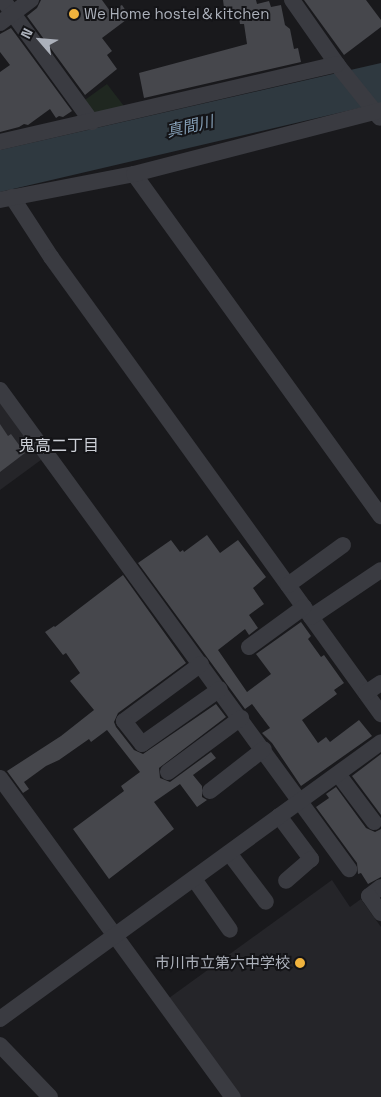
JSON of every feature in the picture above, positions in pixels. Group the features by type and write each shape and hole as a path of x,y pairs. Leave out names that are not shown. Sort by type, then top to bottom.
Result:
{"street":[{"path":"3,0 6,18 92,122"},
{"path":"6,18 31,0"},
{"path":"292,0 338,66 377,112 134,174 6,199 51,257 381,714"},
{"path":"0,142 338,66"},
{"path":"134,174 381,516"},
{"path":"0,390 350,869"},
{"path":"288,585 343,544"},
{"path":"249,647 381,570"},
{"path":"201,664 124,721 142,744 220,689"},
{"path":"366,693 381,683"},
{"path":"168,772 241,718"},
{"path":"0,1019 381,742"},
{"path":"210,791 264,749"},
{"path":"338,774 374,822"},
{"path":"0,778 233,1097"},
{"path":"279,816 311,860 286,881"},
{"path":"229,853 266,902"},
{"path":"194,879 230,930"},
{"path":"381,887 369,896 381,913"},
{"path":"0,1045 42,1095"}],"shaded area":[{"path":"107,84 127,110 94,119 82,102"},
{"path":"0,396 45,457 0,490"},
{"name":"市川市立第六中学校","path":"332,880 350,907 361,899 381,927 381,1097 240,1097 169,998"}],"water":[{"name":"真間川","path":"381,63 381,103 0,192 0,150"}],"building":[{"path":"41,0 102,0 110,11 122,5 130,17 102,38 112,51 107,55 117,69 85,95 27,16 37,8"},
{"path":"223,0 256,0 257,4 269,1 271,7 281,5 285,25 290,29 294,49 298,48 301,62 144,98 139,73 247,44 244,24 240,24 238,12 225,15"},
{"path":"304,0 366,0 381,20 381,27 344,55"},
{"path":"11,28 72,111 63,117 59,116 56,118 50,109 28,125 24,124 0,132 0,72 10,65 0,52 0,34"},
{"path":"0,424 8,436 11,434 25,453 0,472"},
{"path":"207,535 220,553 238,540 266,577 253,588 264,604 249,615 258,628 249,635 245,629 218,650 247,692 271,674 256,654 301,622 311,636 308,639 321,657 324,655 344,683 334,690 337,694 302,720 318,743 326,737 330,742 359,720 372,736 301,786 272,743 262,733 270,728 252,704 245,709 138,563 171,540 180,552 183,550 184,552"},
{"path":"123,575 186,663 118,713 114,722 116,727 134,750 143,754 216,704 226,717 159,768 160,778 170,782 211,752 216,758 193,775 202,786 202,797 207,800 197,807 180,784 154,802 174,829 109,879 73,829 124,791 121,786 140,772 107,730 91,742 89,739 24,782 29,789 23,793 7,771 61,736 94,710 70,681 80,673 66,653 63,655 45,632 55,627"},
{"path":"381,754 381,815 352,776"},
{"path":"336,787 366,828 375,832 381,829 381,877 368,884 361,873 358,874 357,863 316,807 329,798 326,794"}],"place":[{"name":"We Home hostel＆kitchen","path":"74,14"},
{"name":"市川市立第六中学校","path":"300,963"}],"district":[{"name":"鬼高二丁目","path":"59,446"}]}
